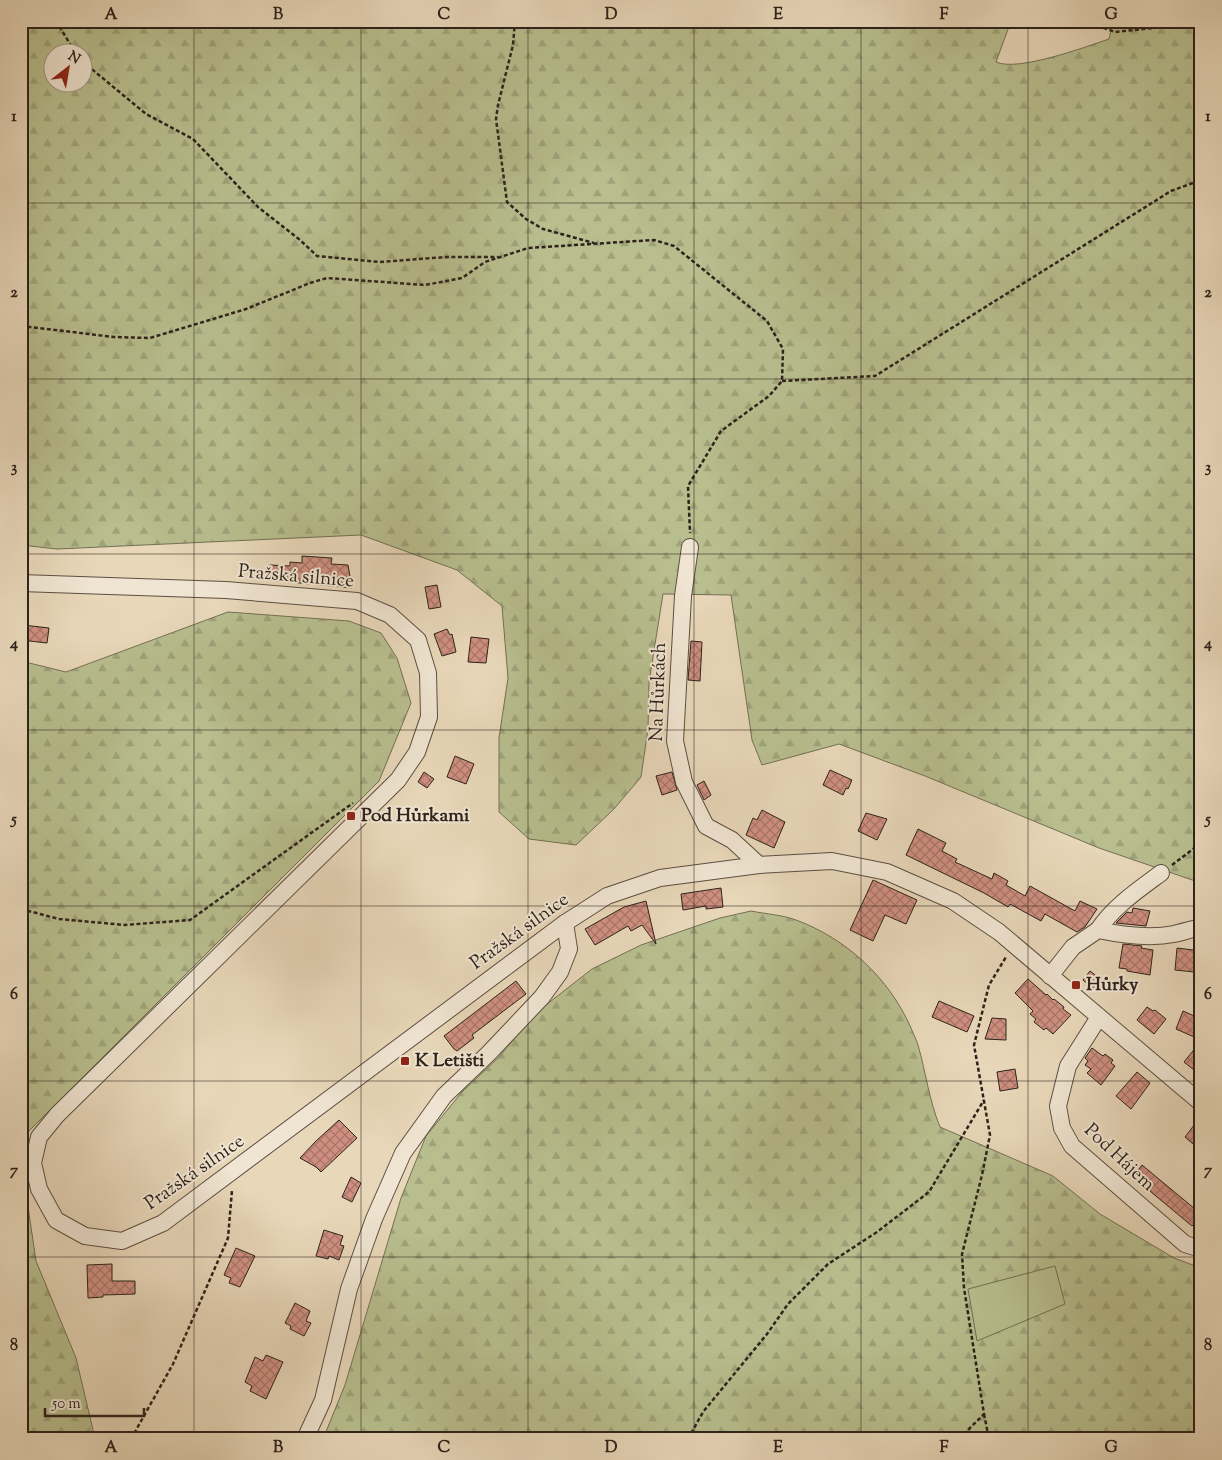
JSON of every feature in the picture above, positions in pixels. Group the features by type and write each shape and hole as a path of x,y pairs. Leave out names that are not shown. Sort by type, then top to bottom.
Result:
{"street":[{"name":"Na Hůrkách","path":"690,547 683,596 675,742 684,782 706,826 732,840 759,865"},
{"name":"Pražská silnice","path":"21,583 226,590 357,601 390,615 418,640 428,673 429,717 416,752 398,780 57,1115 39,1137 33,1163 39,1188 56,1220 85,1236 122,1241 163,1223 565,922 607,896 660,878 759,865 832,862 887,872 953,901 999,932 1201,1103"},
{"path":"1050,976 1073,947 1098,930 1105,918 1128,897 1160,873"},
{"path":"304,1439 323,1400 349,1289 374,1219 403,1153 444,1096 488,1054 542,997 560,972 570,949 565,922"},
{"path":"1098,930 1148,936 1172,934 1201,927"},
{"name":"Pod Hájem","path":"1099,1017 1068,1066 1058,1106 1062,1128 1072,1146 1185,1244 1201,1250"}],"path":[{"path":"56,21 69,42"},
{"path":"515,21 513,45 496,119 507,202 526,219 543,229 598,244"},
{"path":"1087,22 1116,32 1164,27 1192,21"},
{"path":"92,69 146,114 193,139 258,208 300,240 317,256 379,262 447,257 502,257"},
{"path":"782,382 875,376 1172,191 1201,180"},
{"path":"21,326 114,337 150,338 246,309 327,278 425,285 462,278 485,262 528,248 654,240 674,246 767,322 783,349 782,382 770,396 721,431 688,486 690,547"},
{"path":"21,909 59,919 125,925 190,920 350,804 358,802"},
{"path":"1160,873 1201,843"},
{"path":"989,1439 964,1288 962,1254 990,1135 974,1045 988,984 1014,945"},
{"path":"688,1439 703,1412 767,1334 788,1304 828,1264 877,1232 929,1192 984,1098"},
{"path":"131,1439 173,1364 228,1238 233,1171"},
{"path":"959,1439 984,1414"}],"green space":[{"path":"21,21 1011,21 996,62 1020,64 1052,57 1109,39 1113,21 1201,21 1201,883 1099,848 925,776 839,744 762,765 752,740 731,595 663,594 649,682 648,729 641,777 614,809 576,845 529,839 499,812 499,738 508,678 502,606 457,570 361,535 57,549 21,545"},
{"path":"228,612 349,621 381,633 397,658 411,703 379,781 21,1139 21,661 66,672"},
{"path":"751,911 791,918 815,928 849,949 878,977 902,1010 911,1028 921,1055 933,1107 940,1127 1053,1176 1100,1214 1174,1258 1201,1268 1201,1439 323,1439 345,1385 401,1198 426,1136 462,1092 498,1058 537,1012 592,969 641,945 720,918"},
{"path":"21,1159 36,1261 76,1358 93,1430 93,1439 21,1439"},
{"path":"1055,1266 1065,1304 977,1341 968,1289"}],"building":[{"path":"302,556 332,558 331,564 348,565 352,588 269,580 270,565 290,566 290,562 302,563"},
{"path":"437,585 441,607 429,609 425,587"},
{"path":"23,625 49,628 47,643 21,640"},
{"path":"447,629 450,635 452,634 456,652 442,656 434,634"},
{"path":"471,637 489,639 486,663 468,662"},
{"path":"691,641 702,642 700,681 688,680"},
{"path":"455,756 474,764 466,784 447,777"},
{"path":"830,770 852,780 843,795 823,785"},
{"path":"424,772 434,779 427,788 418,782"},
{"path":"672,772 677,790 662,795 656,776"},
{"path":"704,781 711,795 704,800 697,785"},
{"path":"762,810 785,822 774,848 746,835 753,818 757,820"},
{"path":"866,813 887,819 877,840 858,831"},
{"path":"918,829 946,843 942,851 957,859 955,862 992,879 994,873 1008,881 1006,885 1025,896 1030,886 1075,911 1080,901 1097,909 1085,927 1077,932 1045,914 1041,921 1010,904 1008,907 984,893 906,855"},
{"path":"873,880 917,900 906,924 885,915 873,941 850,930"},
{"path":"721,888 723,907 706,909 706,906 683,910 681,894"},
{"path":"646,901 656,944 642,925 631,931 628,926 595,945 585,929 624,907"},
{"path":"1133,908 1150,911 1146,926 1116,923 1127,912 1132,913"},
{"path":"1123,944 1142,946 1141,948 1153,950 1150,975 1119,968"},
{"path":"1177,948 1201,951 1201,967 1194,966 1194,972 1175,970"},
{"path":"1090,971 1104,982 1096,991 1083,980"},
{"path":"1028,979 1046,995 1064,1007 1063,1009 1071,1015 1053,1034 1034,1022 1036,1019 1030,1014 1033,1011 1015,993"},
{"path":"516,981 526,994 472,1035 474,1038 457,1051 454,1049 444,1036"},
{"path":"939,1001 974,1016 967,1032 932,1017"},
{"path":"1147,1007 1153,1011 1155,1010 1166,1019 1154,1034 1137,1020"},
{"path":"1183,1011 1201,1019 1201,1040 1176,1029"},
{"path":"992,1018 1006,1019 1006,1040 985,1039"},
{"path":"1201,1041 1201,1063 1194,1070 1184,1062"},
{"path":"1092,1048 1113,1060 1111,1063 1115,1066 1101,1085 1087,1073 1091,1069 1085,1065 1088,1061 1085,1058"},
{"path":"1015,1069 1018,1088 1000,1091 997,1072"},
{"path":"1137,1072 1150,1083 1131,1109 1116,1096"},
{"path":"1201,1116 1201,1151 1185,1137"},
{"path":"339,1120 357,1138 321,1172 300,1158"},
{"path":"1142,1165 1201,1214 1201,1217 1192,1226 1133,1177"},
{"path":"351,1177 361,1183 352,1202 342,1197"},
{"path":"324,1230 343,1236 340,1245 344,1246 339,1260 329,1256 328,1259 316,1256"},
{"path":"236,1248 255,1256 240,1287 229,1283 231,1278 224,1275"},
{"path":"112,1264 112,1281 135,1281 135,1294 103,1295 103,1297 88,1298 87,1265"},
{"path":"295,1303 310,1311 306,1321 311,1323 304,1336 290,1329 291,1326 285,1323"},
{"path":"266,1355 283,1362 266,1399 250,1391 252,1386 245,1382 255,1357 263,1361"}],"place":[{"name":"Pod Hůrkami","path":"351,816"},
{"name":"Hůrky","path":"1076,985"},
{"name":"K Letišti","path":"405,1061"}]}
